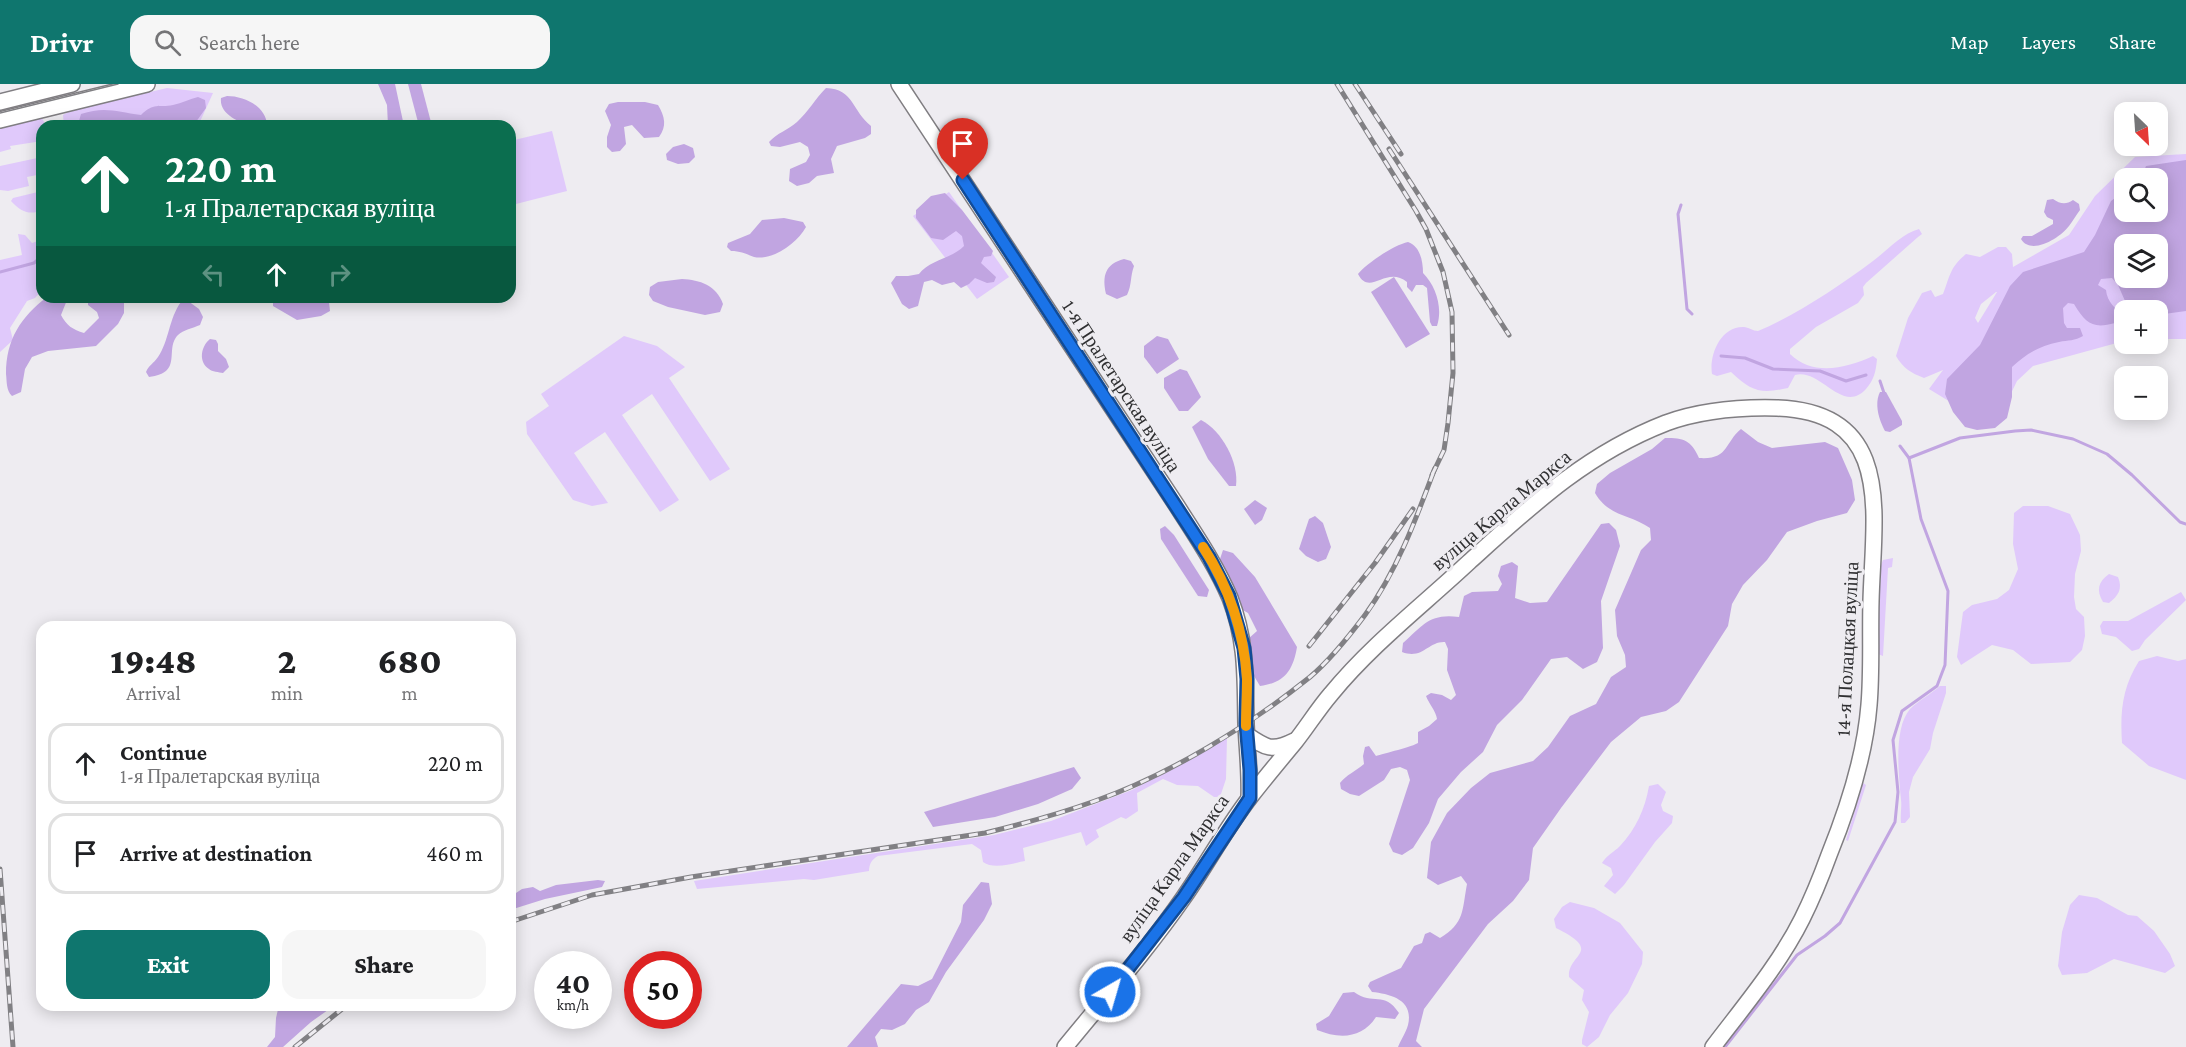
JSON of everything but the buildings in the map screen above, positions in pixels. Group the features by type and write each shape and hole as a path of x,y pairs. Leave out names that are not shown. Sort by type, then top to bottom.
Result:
{"main road":[{"path":"0,102 72,84"},
{"path":"0,120 147,84"},
{"name":"1-я Пралетарская вуліца","path":"899,84 1209,557 1229,596 1244,648 1247,679 1247,735"},
{"name":"вуліца Карла Маркса","path":"1065,1047 1178,905 1250,798 1331,693 1363,658 1518,517 1581,467 1668,423 1705,412 1745,407 1809,411 1828,418 1851,435"},
{"name":"14-я Полацкая вуліца","path":"1713,1047 1779,959 1801,921 1837,835 1863,745 1869,708 1874,505 1867,465 1851,435"},
{"path":"1247,735 1269,748 1281,747 1297,739"},
{"name":"вуліца Карла Маркса","path":"1247,735 1250,798"}],"shaded area":[{"path":"378,84 395,84 403,120 388,120 387,105"},
{"path":"408,84 421,84 430,120 417,120"},
{"path":"167,88 213,93 201,120 63,120 63,115 70,111"},
{"path":"826,88 835,89 848,97 871,126 871,134 837,146 831,159 834,173 817,176 809,183 797,186 789,181 790,169 806,162 810,155 808,147 800,142 780,147 771,146 769,142 797,122"},
{"path":"227,96 248,100 259,108 266,120 238,120 226,113 221,104 221,98"},
{"path":"198,97 205,100 206,108 197,120 79,120 81,114 97,110 141,115 153,107 173,105"},
{"path":"645,102 658,105 664,121 659,137 644,138 632,125 624,127 626,144 620,151 612,152 607,147 611,125 605,111 609,104"},
{"path":"42,118 43,120 36,120 36,142 10,146 11,149 0,152 0,128"},
{"path":"552,131 567,191 516,204 516,140"},
{"path":"684,144 693,148 695,157 689,163 678,164 667,160 666,154 673,147"},
{"path":"2186,154 2186,339 2168,339 2168,300 2114,300 2114,344 2033,366 2017,381 2000,416 1952,403 1929,389 1943,370 1924,378 1901,364 1896,356 1908,318 1922,293 1931,290 1935,297 1943,294 1954,268 1966,254 1980,257 1998,247 2006,247 2012,254 2013,267 2069,235 2095,196 2114,177 2114,222 2168,222 2168,168 2124,168 2135,157","holes":["1997,292 1978,323 1975,318 1981,304"]},
{"path":"36,158 36,175 27,177 29,186 8,191 0,190 0,166"},
{"path":"2186,160 2186,311 2168,313 2168,300 2125,300 2119,288 2168,288 2168,234 2114,234 2114,280 2112,278 2101,279 2098,285 2106,290 2114,307 2114,323 2096,325 2091,323 2082,316 2074,304 2068,303 2063,308 2064,323 2067,328 2080,328 2083,336 2045,346 2022,358 2012,367 2012,397 2007,418 1995,428 1977,430 1965,427 1953,412 1945,394 1947,379 1980,345 2010,286 2023,272 2084,252 2114,199 2114,222 2168,222 2168,168 2145,168 2146,166"},
{"path":"36,192 36,212 25,212 11,201 13,198"},
{"path":"949,192 1009,277 977,299 913,216"},
{"path":"945,193 962,210 993,251 991,256 984,257 981,263 996,277 994,282 987,283 975,278 961,288 954,282 942,285 932,280 924,282 918,306 909,309 902,304 891,283 896,276 919,274 929,265 964,246 962,236 956,231 943,240 931,238 916,218 916,210 931,196"},
{"path":"2053,199 2063,203 2073,200 2079,204 2080,210 2065,231 2052,240 2038,246 2026,244 2021,239 2023,236 2032,236 2053,224 2053,220 2044,212 2047,200"},
{"path":"784,218 803,222 806,227 784,250 761,258 731,251 727,247 728,243 750,234 762,220"},
{"path":"1919,229 1922,234 1866,283 1863,287 1864,295 1858,303 1816,327 1790,349 1790,354 1799,361 1820,368 1841,367 1873,356 1877,359 1873,379 1857,396 1848,397 1840,394 1805,375 1795,375 1788,388 1764,391 1745,384 1731,372 1717,376 1712,374 1714,351 1728,331 1744,327 1758,331 1788,317 1846,281 1900,238"},
{"path":"18,234 25,235 32,243 36,242 36,297 27,301 10,328 13,340 0,352 0,260 22,255"},
{"path":"1408,242 1418,250 1423,273 1432,284 1437,298 1439,319 1437,326 1432,326 1430,322 1427,288 1423,285 1416,285 1412,292 1407,287 1407,282 1399,278 1385,278 1368,283 1358,274 1381,255"},
{"path":"1124,259 1131,261 1134,266 1127,295 1117,299 1106,294 1105,276 1113,264"},
{"path":"1394,277 1430,334 1406,348 1371,292"},
{"path":"682,279 701,282 712,288 723,304 720,312 705,315 668,307 653,301 649,295 650,287 658,282"},
{"path":"40,303 66,303 61,315 65,322 70,327 84,333 99,318 97,312 88,303 124,303 124,313 118,324 96,346 48,351 32,357 25,369 21,392 12,396 8,389 6,374 9,350 17,330"},
{"path":"180,303 191,303 199,309 203,317 200,325 178,335 172,347 170,366 160,375 149,377 146,372 162,351"},
{"path":"273,303 329,303 330,311 321,316 297,320 273,306"},
{"path":"624,336 657,346 685,367 669,378 730,469 710,481 652,394 622,415 679,500 660,512 605,432 574,453 608,503 592,506 573,500 527,434 526,422 549,406 541,394"},
{"path":"1157,336 1168,339 1179,359 1157,374 1144,357 1144,346"},
{"path":"210,339 216,340 218,351 226,359 229,367 223,373 210,370 203,362 203,350"},
{"path":"1180,369 1187,371 1201,397 1188,411 1179,411 1164,388 1164,378"},
{"path":"1880,392 1886,392 1902,421 1902,425 1890,432 1885,431 1879,417 1877,402"},
{"path":"1201,420 1216,432 1228,448 1235,467 1236,486 1229,486 1208,459 1192,427"},
{"path":"1741,429 1758,442 1772,448 1825,442 1838,448 1852,480 1855,500 1847,513 1787,532 1767,560 1743,585 1732,604 1728,626 1679,702 1666,711 1641,717 1611,742 1533,848 1529,880 1513,901 1488,924 1424,1009 1416,1041 1422,1047 1398,1047 1408,1025 1408,1010 1399,1000 1386,994 1372,992 1368,986 1370,982 1401,968 1414,946 1422,943 1425,934 1430,932 1440,938 1454,927 1461,915 1467,884 1461,876 1438,885 1427,878 1431,842 1447,813 1471,788 1490,773 1533,761 1548,747 1570,716 1596,704 1611,677 1626,667 1625,655 1617,636 1615,610 1641,550 1651,540 1650,528 1607,507 1595,493 1597,484 1610,473 1652,449 1665,438 1686,441 1693,447 1699,458 1709,458 1725,450"},
{"path":"1255,500 1267,508 1262,520 1255,525 1244,509"},
{"path":"2023,506 2048,506 2070,514 2080,535 2081,551 2075,574 2074,597 2076,609 2084,617 2085,636 2082,650 2070,662 2031,664 2013,650 1992,645 1961,665 1957,657 1963,612 1972,605 1997,599 2009,590 2018,569 2013,544 2014,513"},
{"path":"1315,516 1323,523 1331,547 1326,559 1318,562 1306,556 1299,549 1309,519"},
{"path":"1609,523 1616,530 1620,546 1601,601 1603,648 1597,662 1583,669 1567,657 1551,659 1522,700 1497,725 1483,752 1461,772 1438,799 1429,823 1413,848 1402,855 1393,852 1389,844 1410,780 1407,770 1400,767 1391,769 1384,780 1359,796 1341,789 1340,783 1364,764 1365,747 1369,746 1376,756 1418,743 1418,732 1437,719 1426,696 1431,693 1451,700 1456,695 1447,670 1448,649 1445,642 1434,644 1415,654 1402,652 1403,643 1422,626 1434,619 1459,617 1464,596 1472,592 1498,591 1502,584 1498,576 1501,566 1512,562 1518,566 1515,598 1530,603 1547,602 1601,524"},
{"path":"1165,526 1174,535 1209,590 1207,597 1198,596 1161,539 1160,529"},
{"path":"1223,550 1233,553 1255,577 1297,647 1290,669 1275,682 1260,686 1254,676 1248,639 1257,631 1248,613 1239,608 1219,562"},
{"path":"1893,558 1892,567 1888,568 1883,656 1878,654 1877,650 1881,565 1883,560"},
{"path":"2109,574 2118,577 2120,589 2109,603 2103,602 2099,590 2100,583"},
{"path":"2181,592 2186,600 2145,640 2139,649 2132,651 2116,637 2102,634 2100,626 2103,621 2128,621"},
{"path":"2157,656 2178,661 2186,659 2186,780 2149,766 2122,743 2123,700 2133,671 2139,661"},
{"path":"1940,686 1946,686 1946,693 1930,749 1913,777 1909,792 1910,817 1905,823 1901,823 1898,753 1901,728 1910,709"},
{"path":"1227,738 1226,779 1220,797 1214,797 1198,786 1177,785 1163,779 1137,793 1138,811 1126,819 1121,817 1096,830 1099,837 1086,846 1081,832 1023,848 1025,861 1004,865 993,866 983,862 981,850 972,844 878,856 871,862 869,871 814,880 697,889 694,881 994,835 1051,821 1132,790"},
{"path":"1074,767 1081,778 1072,789 1038,804 995,817 933,827 924,812"},
{"path":"1863,783 1866,785 1848,841 1846,840"},
{"path":"1658,784 1666,792 1661,805 1663,811 1673,816 1672,823 1615,894 1604,886 1613,875 1611,868 1602,863 1620,846 1635,826 1645,803 1649,786"},
{"path":"605,881 602,887 545,899 516,908 516,893 522,889 533,887 540,891 556,885"},
{"path":"981,882 989,883 992,904 984,920 946,972 929,1002 916,1010 905,1024 892,1030 881,1029 875,1037 878,1047 847,1047 901,984 918,986 932,979 961,922 963,905"},
{"path":"2079,895 2097,898 2128,915 2137,916 2154,931 2170,954 2175,966 2165,973 2114,959 2087,973 2062,975 2058,966 2062,932 2070,905"},
{"path":"1570,902 1594,908 1620,923 1643,952 1642,964 1628,993 1610,1015 1599,1037 1587,1047 1582,1044 1589,1012 1582,1000 1584,990 1569,977 1570,969 1581,948 1571,936 1556,928 1554,919 1562,907"},
{"path":"1354,992 1367,998 1388,1002 1399,1013 1395,1019 1376,1017 1364,1030 1350,1035 1334,1035 1317,1030 1316,1024 1329,1016 1343,993"},
{"path":"278,1011 327,1011 283,1047 267,1047 275,1037"}],"waterway":[{"path":"1681,205 1678,214 1687,309 1692,314"},
{"path":"0,272 36,261"},
{"path":"1721,356 1745,358 1773,369 1820,371 1846,381 1866,375"},
{"path":"1880,381 1885,396"},
{"path":"1909,458 1960,438 2015,431 2031,430 2073,439 2107,454 2180,522 2186,524"},
{"path":"1725,1047 1797,955 1840,923 1895,822 1898,792 1893,740 1902,711 1937,686 1945,665 1948,591 1921,519 1909,458 1900,446"}],"tram line":[{"path":"0,113 118,84"}],"railway":[{"path":"1337,84 1416,211 1426,229 1443,272 1452,312 1453,373 1444,450 1432,475"},
{"path":"1355,84 1401,154"},
{"path":"1389,149 1509,335"},
{"path":"516,920 592,895 691,877 985,833 1081,806 1151,778 1235,731 1310,677 1332,656 1365,615 1387,581 1413,525 1435,468"},
{"path":"1309,646 1375,563 1413,509"},
{"path":"0,869 13,1047"},
{"path":"295,1047 340,1011"}],"slow traffic":[{"path":"1203,547 1229,596 1238,622 1244,648 1247,679 1246,726"}],"route":[{"path":"963,180 1209,557 1229,596 1244,648 1250,798 1184,897 1110,992"}]}
